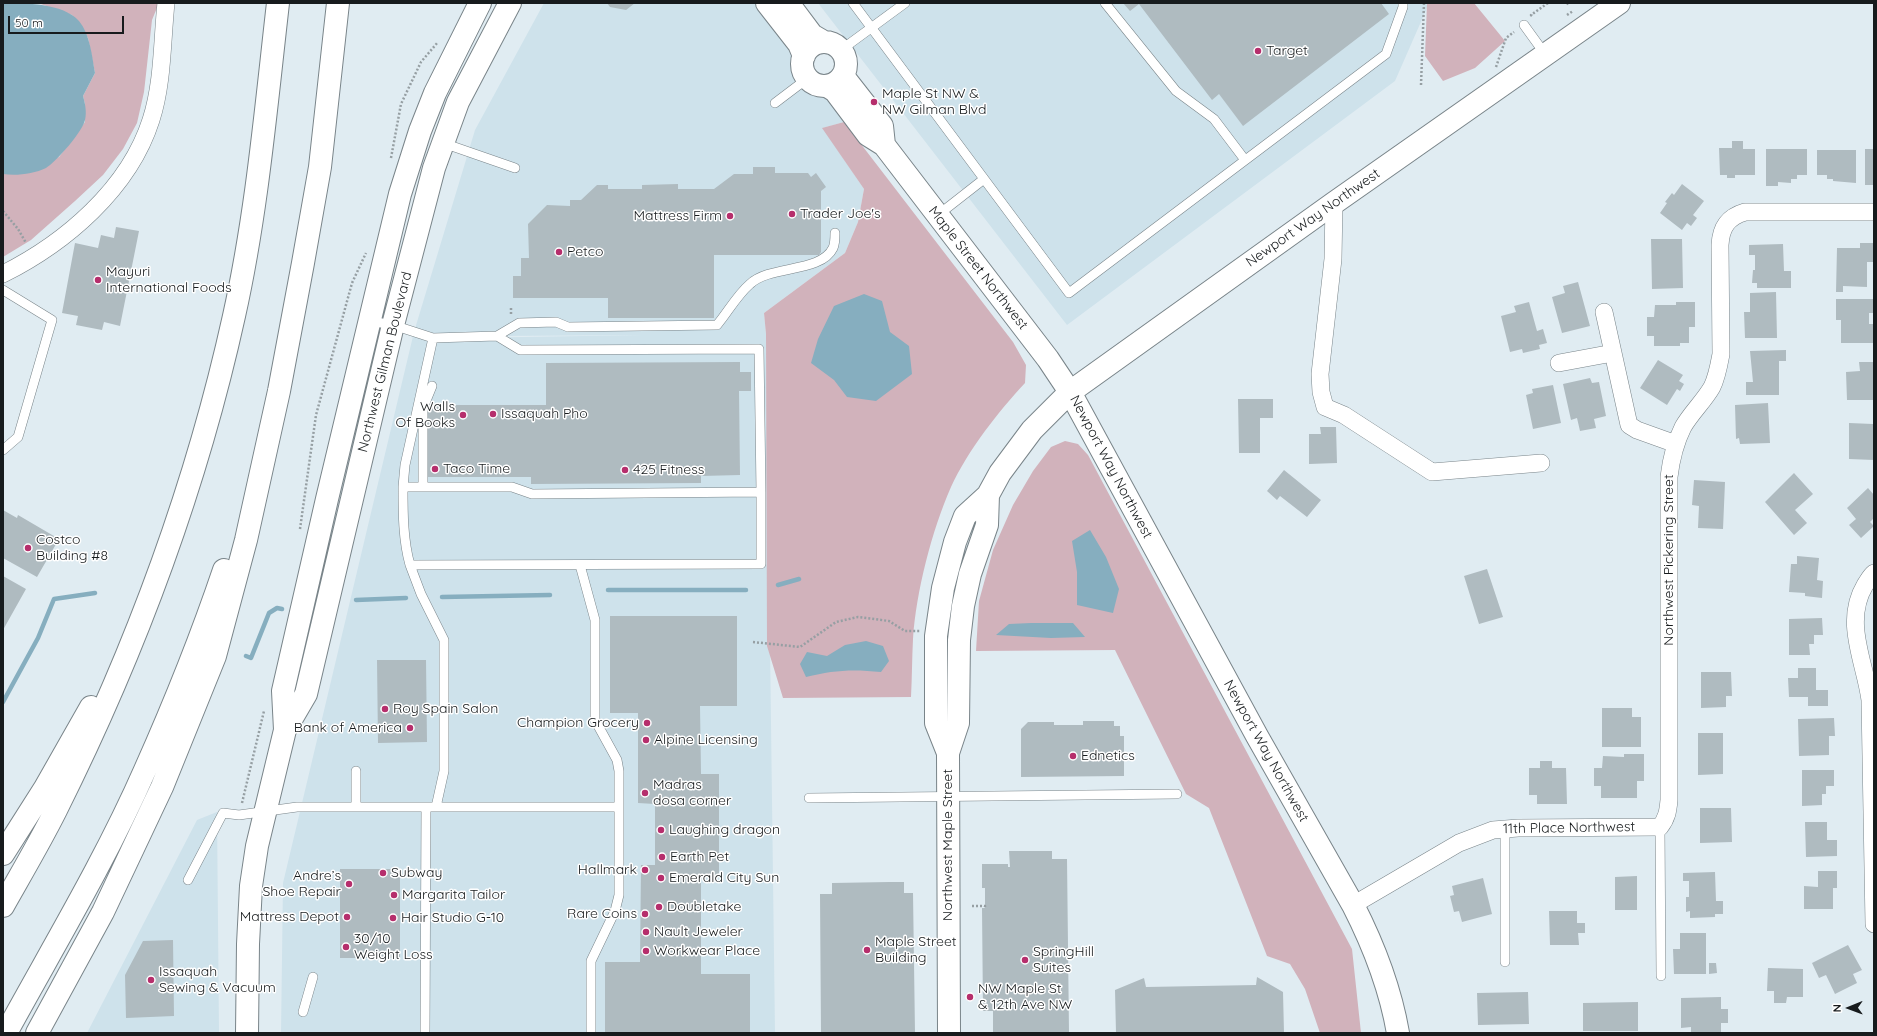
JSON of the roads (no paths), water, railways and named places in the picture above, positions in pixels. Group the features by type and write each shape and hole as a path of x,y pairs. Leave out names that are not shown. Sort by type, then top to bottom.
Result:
{"main road":[{"path":"3,906 55,812 99,720 144,613 188,491 208,425 234,314 253,213 278,3"},
{"path":"37,1033 103,912 155,801 215,656 246,540 279,391 320,167 338,3"},
{"name":"Northwest Gilman Boulevard","path":"285,730 283,691 369,320 400,194 420,131 442,79 480,3"},
{"name":"Northwest Gilman Boulevard","path":"247,1033 247,972 250,899 257,846 264,812 285,730 306,694 393,325 424,204 442,143 458,102 510,3"},
{"path":"767,3 799,44 804,56 803,65 826,79 846,62 832,46 812,35 788,3"},
{"name":"Newport Way Northwest","path":"1398,1033 1382,971 1368,933 1257,736 1070,392 1334,203 1619,3"},
{"path":"804,56 812,46 832,46"},
{"name":"Maple Street Northwest","path":"826,79 868,135 884,145 1048,359 1070,392"},
{"path":"6,1033 102,856 145,772 205,626 242,514 279,391"},
{"name":"Northwest Maple Street","path":"949,1033 948,753 936,723 936,636 938,614 948,565 965,516 988,495 1000,473 1024,441 1070,392"},
{"path":"3,854 45,788 144,613"}],"street":[{"path":"3,274 51,245 103,200 121,178 136,153 151,121 158,83 166,3"},
{"path":"1334,203 1333,259 1320,374 1321,392 1325,407 1344,415 1432,472 1541,463"},
{"name":"Northwest Pickering Street","path":"1660,827 1665,821 1668,813 1669,800 1669,477 1671,459 1676,444 1684,427 1713,386 1718,370 1721,354 1720,245 1722,231 1730,218 1745,212 1874,212"},
{"path":"1604,312 1629,425 1642,432 1676,444"},
{"path":"1559,363 1613,353"},
{"path":"1874,573 1860,594 1856,609 1855,626 1857,644 1868,681 1870,700 1874,924"},
{"name":"11th Place Northwest","path":"1353,905 1459,843 1481,834 1505,829 1660,827"}],"lane":[{"path":"853,3 1069,293 1386,54 1403,7 1403,3"},
{"path":"832,46 871,28 905,3"},
{"path":"1104,3 1176,91 1214,119 1245,160"},
{"path":"1527,22 1545,54"},
{"path":"775,103 826,79"},
{"path":"442,143 515,168"},
{"path":"938,215 984,179"},
{"path":"369,320 393,325 433,338 497,336 519,323 556,322 568,327 717,325 750,284 767,274 818,262 827,256 833,248 836,233"},
{"path":"3,290 52,320 18,437 3,450"},
{"path":"410,565 761,564 760,348 520,350 497,336"},
{"path":"433,338 405,465 403,487 407,554 421,594 444,640 444,771 436,807"},
{"path":"423,486 423,408 432,386"},
{"path":"403,487 512,487 532,494 761,492"},
{"path":"580,565 595,620 595,720 618,766 619,807 619,895 615,911 591,961 591,1033"},
{"path":"356,771 356,807"},
{"path":"808,798 1177,794"},
{"path":"188,880 223,813 239,815 295,807 619,807"},
{"path":"425,1033 426,807"},
{"path":"1660,827 1661,976"},
{"path":"1505,829 1505,962"},
{"path":"303,1012 313,977"}],"water":[{"path":"3,3 43,5 54,7 72,15 79,21 86,32 95,73 83,96 86,108 86,117 79,131 68,146 50,165 36,172 25,174 3,174"},
{"path":"864,294 882,301 890,332 909,346 912,374 876,401 847,397 834,380 811,363 818,339 834,306"},
{"path":"1090,530 1106,557 1119,589 1113,613 1077,605 1077,572 1072,541"},
{"path":"1073,623 1085,637 1051,638 996,635 1009,624"},
{"path":"866,641 883,646 889,661 881,672 843,671 806,677 800,664 807,652 827,656 845,645"}],"waterway":[{"path":"778,585 799,579"},
{"path":"608,590 746,590"},
{"path":"3,702 38,638 54,599 95,593"},
{"path":"442,597 550,595"},
{"path":"356,600 406,598"},
{"path":"246,656 251,658 269,613 277,608 282,609"}],"place":[{"name":"Target","path":"1258,51"},
{"name":"Maple St NW & NW Gilman Blvd","path":"874,102"},
{"name":"Trader Joe's","path":"792,214"},
{"name":"Mattress Firm","path":"730,216"},
{"name":"Petco","path":"559,252"},
{"name":"Mayuri International Foods","path":"98,280"},
{"name":"Issaquah Pho","path":"493,414"},
{"name":"Walls Of Books","path":"463,415"},
{"name":"Taco Time","path":"435,469"},
{"name":"425 Fitness","path":"625,470"},
{"name":"Costco Building #8","path":"28,548"},
{"name":"Roy Spain Salon","path":"385,709"},
{"name":"Champion Grocery","path":"647,723"},
{"name":"Bank of America","path":"410,728"},
{"name":"Alpine Licensing","path":"646,740"},
{"name":"Ednetics","path":"1073,756"},
{"name":"Madras dosa corner","path":"645,793"},
{"name":"Laughing dragon","path":"661,830"},
{"name":"Earth Pet","path":"662,857"},
{"name":"Hallmark","path":"645,870"},
{"name":"Subway","path":"383,873"},
{"name":"Emerald City Sun","path":"661,878"},
{"name":"Andre’s Shoe Repair","path":"349,884"},
{"name":"Margarita Tailor","path":"394,895"},
{"name":"Doubletake","path":"659,907"},
{"name":"Rare Coins","path":"645,914"},
{"name":"Mattress Depot","path":"347,917"},
{"name":"Hair Studio G-10","path":"393,918"},
{"name":"Nault Jeweler","path":"646,932"},
{"name":"30/10 Weight Loss","path":"346,947"},
{"name":"Maple Street Building","path":"867,950"},
{"name":"Workwear Place","path":"646,951"},
{"name":"SpringHill Suites","path":"1025,960"},
{"name":"Issaquah Sewing & Vacuum","path":"151,980"},
{"name":"NW Maple St & 12th Ave NW","path":"970,997"}]}
